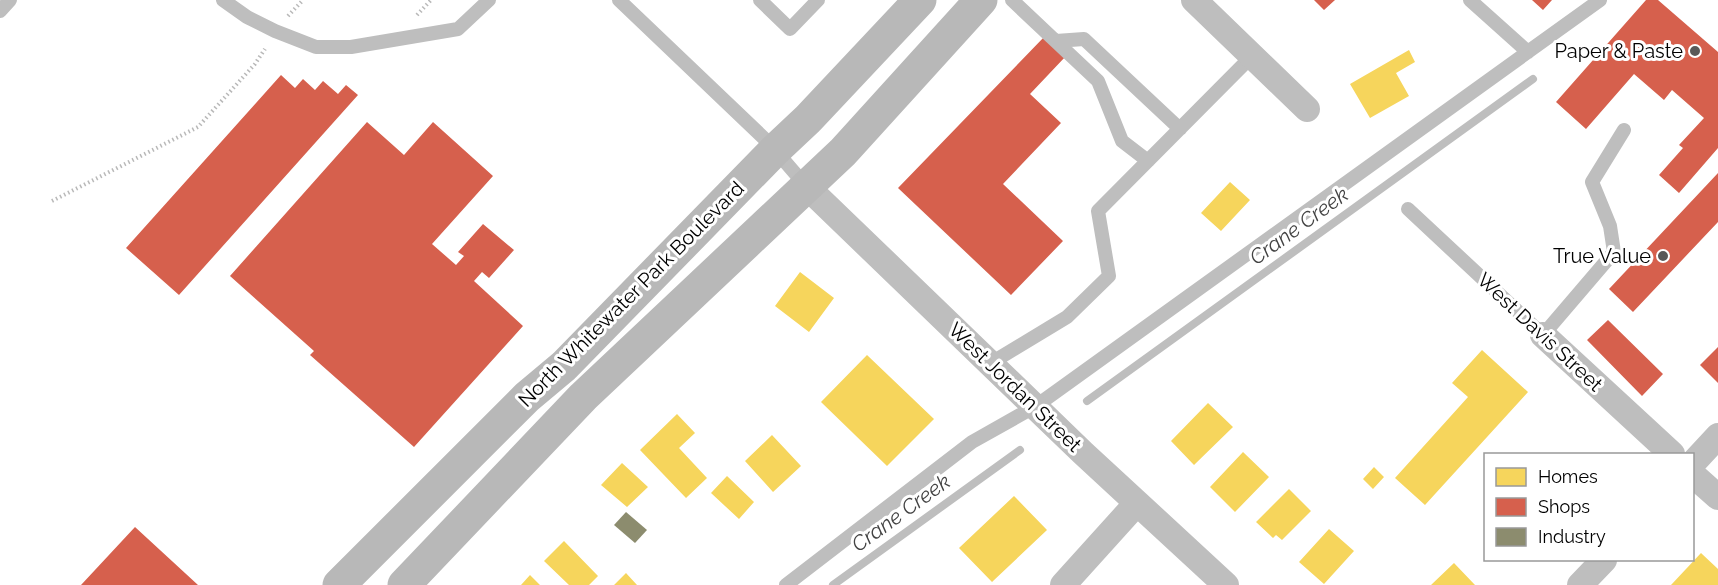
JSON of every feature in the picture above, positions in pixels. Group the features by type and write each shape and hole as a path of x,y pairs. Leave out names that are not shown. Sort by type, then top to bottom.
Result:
{"street":[{"name":"North Whitewater Park Boulevard","path":"339,585 526,397 564,366 808,119 920,0"},
{"name":"North Whitewater Park Boulevard","path":"404,585 583,397 843,152 981,0"},
{"path":"1194,0 1307,109"},
{"name":"West Jordan Street","path":"806,186 1137,503 1226,585"},
{"name":"West Davis Street","path":"1543,334 1671,453"},
{"path":"1694,462 1718,436"},
{"path":"1694,476 1718,497"},
{"path":"1063,585 1137,503"},
{"path":"1580,585 1603,561"}],"lane":[{"path":"0,11 10,0"},
{"path":"223,0 246,17 316,47 351,46 458,29 489,0"},
{"path":"619,0 775,150 806,186"},
{"path":"760,0 790,29 818,0"},
{"path":"1012,0 1098,81 1122,141 1148,161"},
{"path":"1470,0 1528,51"},
{"path":"786,585 972,442 1036,406 1600,0"},
{"path":"1056,41 1084,39 1180,129"},
{"path":"991,363 1067,317 1109,276 1098,211 1252,56"},
{"path":"1543,334 1614,252 1610,226 1592,182 1624,130"},
{"name":"West Davis Street","path":"1408,209 1543,334"}],"path":[{"path":"52,201 198,127 255,64 265,49"}],"building: Homes":[{"path":"1409,50 1415,62 1396,73 1409,96 1370,118 1350,84"},
{"path":"1230,182 1250,200 1221,231 1201,213"},
{"path":"800,272 834,298 809,332 775,306"},
{"path":"1482,350 1528,392 1425,505 1395,478 1468,397 1452,383"},
{"path":"867,355 934,419 887,466 821,402"},
{"path":"1208,403 1233,427 1194,465 1171,441"},
{"path":"677,414 695,433 679,448 707,478 686,498 640,450"},
{"path":"772,435 801,466 773,492 745,461"},
{"path":"1243,452 1269,477 1235,512 1210,487"},
{"path":"622,463 648,487 627,507 601,485"},
{"path":"1374,467 1384,477 1373,489 1363,479"},
{"path":"727,476 754,502 739,519 711,493"},
{"path":"1289,489 1311,511 1282,540 1276,535 1273,538 1256,522"},
{"path":"1014,496 1047,530 992,582 959,548"},
{"path":"1329,529 1354,551 1324,584 1299,562"},
{"path":"564,541 598,576 589,585 569,585 544,561"},
{"path":"1701,553 1718,569 1718,585 1671,585"},
{"path":"1454,563 1475,585 1431,585"},
{"path":"626,573 637,585 614,585"},
{"path":"530,575 540,585 521,585"}],"building: Shops":[{"path":"1314,0 1335,0 1324,10"},
{"path":"1532,0 1552,0 1543,10"},
{"path":"1646,0 1658,0 1718,52 1718,148 1679,193 1659,175 1683,148 1679,145 1704,118 1672,90 1664,100 1634,74 1586,129 1556,102"},
{"path":"1045,36 1066,56 1030,94 1061,123 1003,184 1063,241 1011,295 898,188"},
{"path":"281,75 295,88 303,79 315,90 323,81 338,94 346,85 358,95 179,295 126,248"},
{"path":"367,122 404,155 433,122 493,176 432,244 456,265 464,256 458,252 483,224 514,250 489,278 482,272 474,281 523,326 414,447 310,355 314,351 230,276"},
{"name":"True Value","path":"1718,173 1718,222 1633,312 1609,289"},
{"path":"1608,320 1663,374 1642,396 1587,340"},
{"path":"1718,347 1718,383 1700,365"},
{"path":"135,527 198,585 81,585"}],"building: Industry":[{"path":"626,512 647,530 635,543 614,525"}],"waterway":[{"name":"Crane Creek","path":"1087,401 1533,79"},
{"name":"Crane Creek","path":"833,585 1020,450"}],"place":[{"name":"Paper & Paste","path":"1695,51"},
{"name":"True Value","path":"1663,256"}]}
